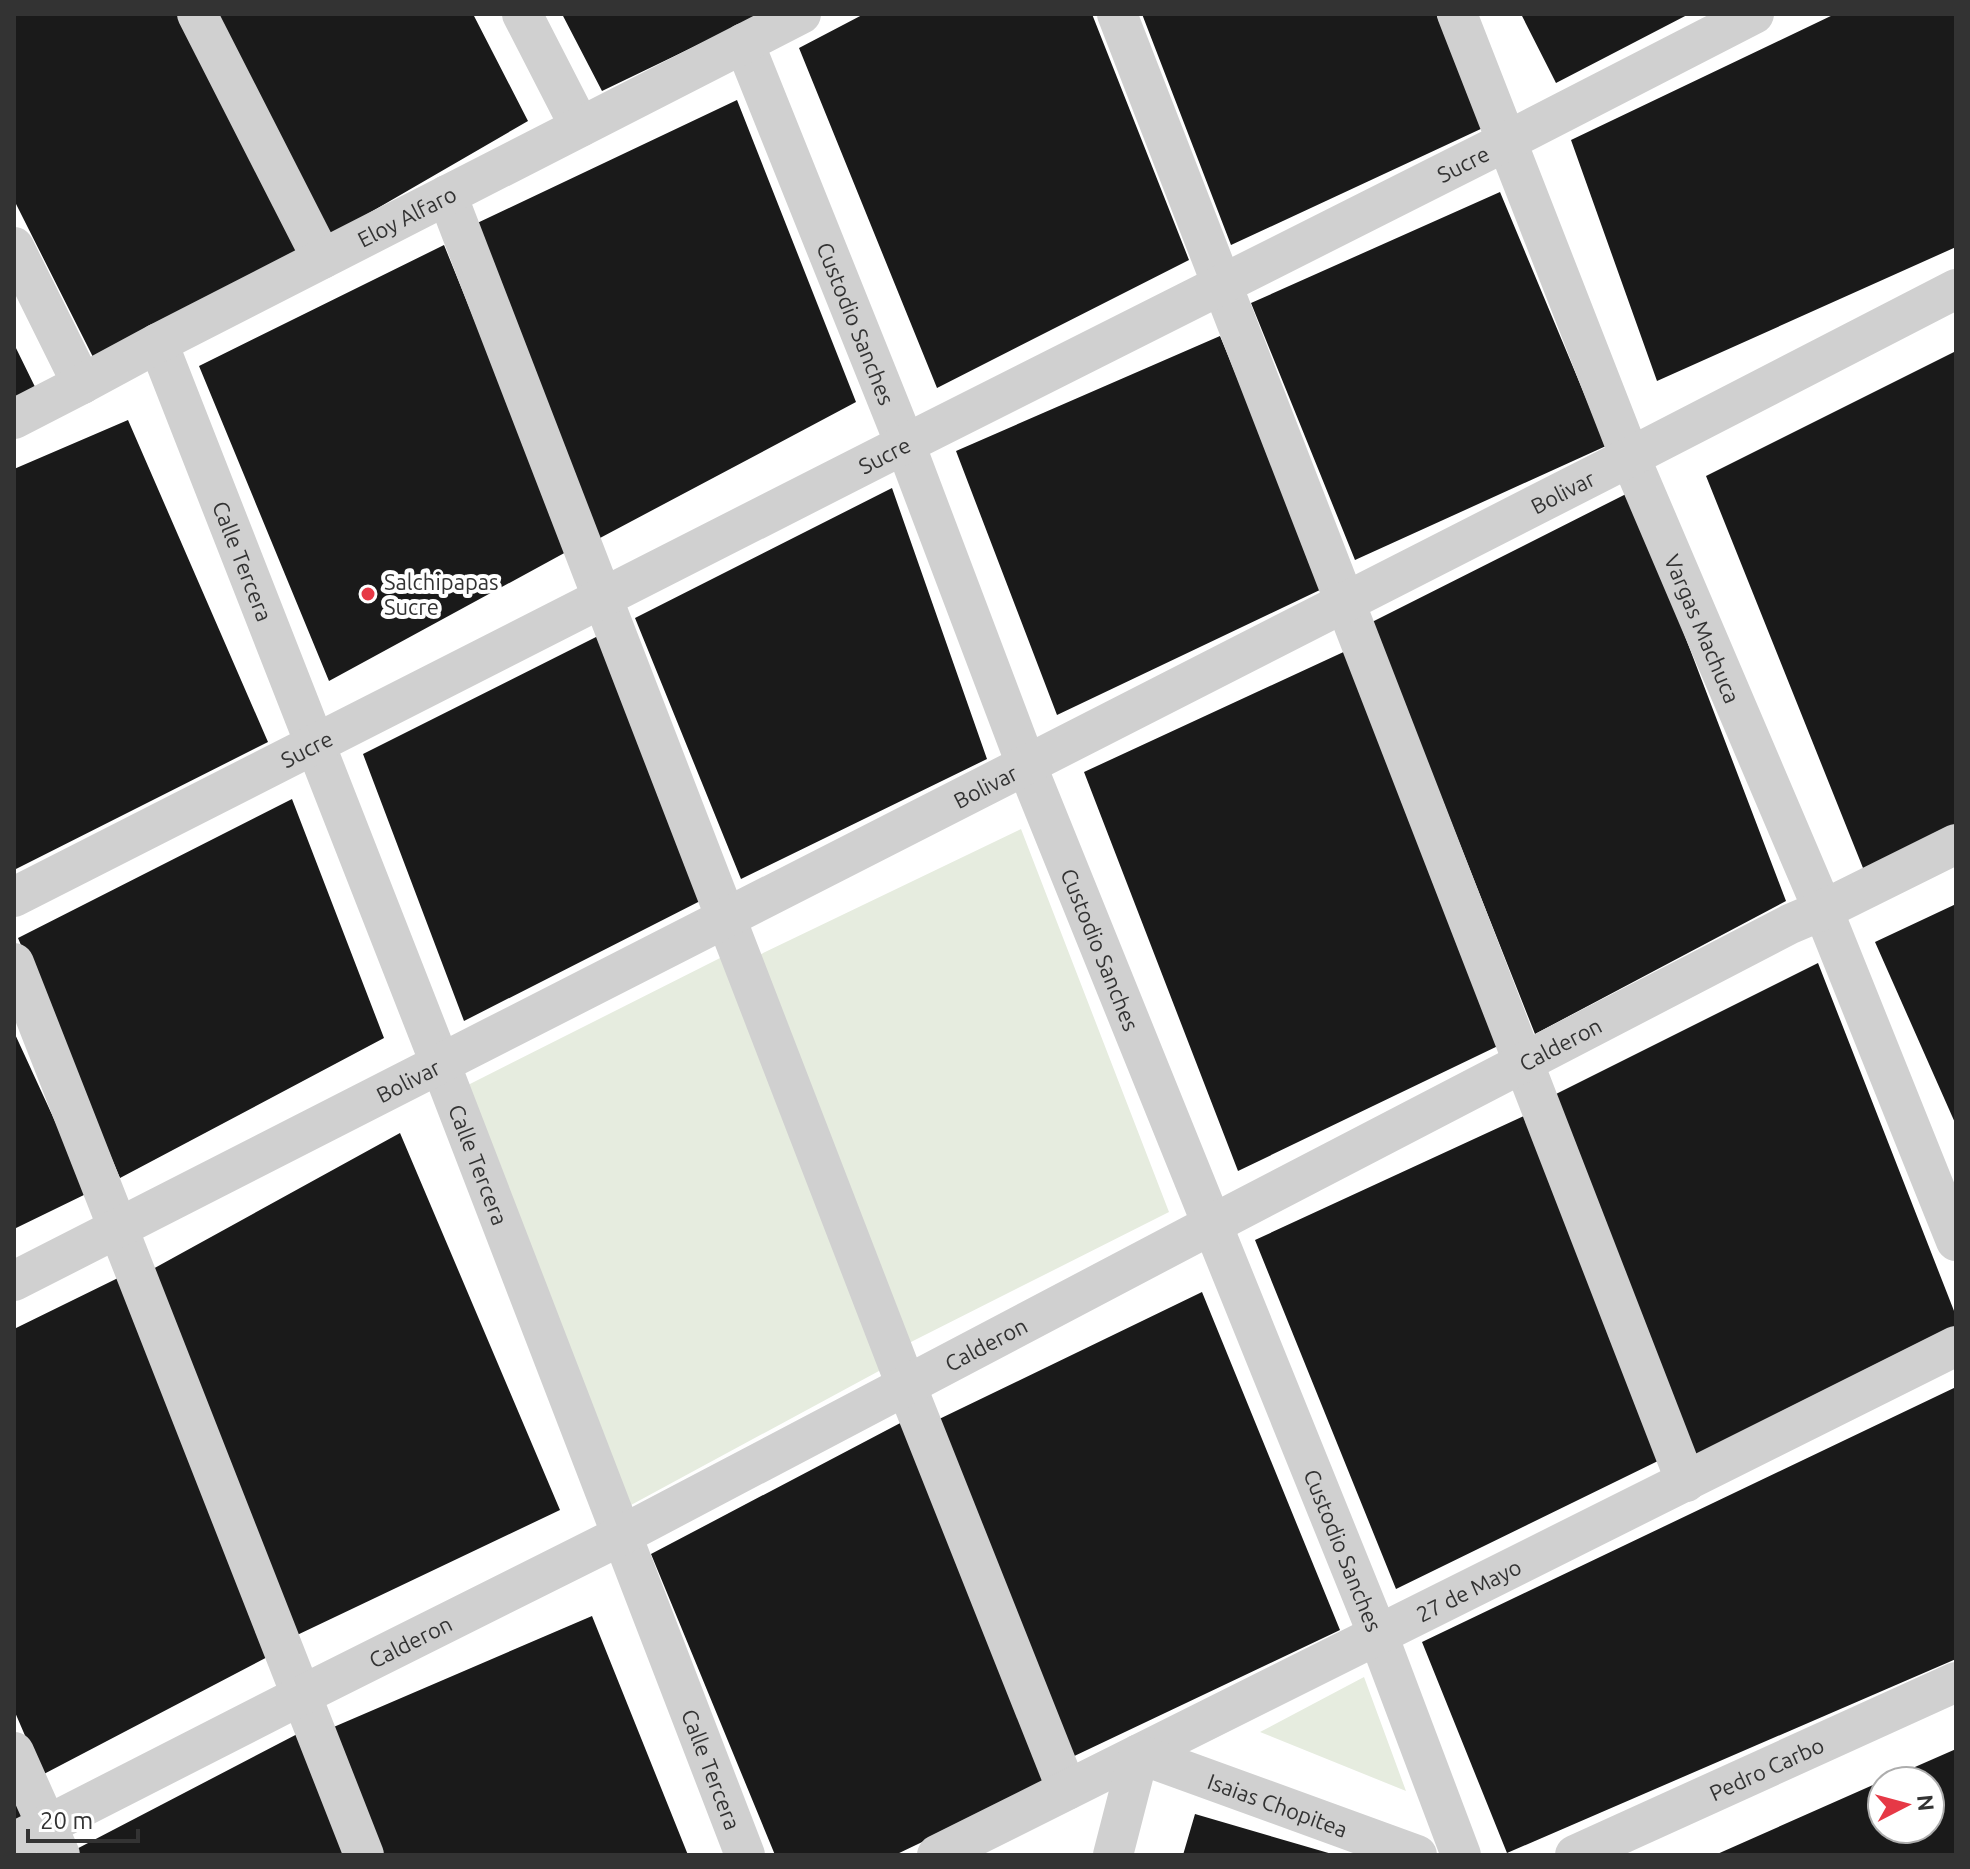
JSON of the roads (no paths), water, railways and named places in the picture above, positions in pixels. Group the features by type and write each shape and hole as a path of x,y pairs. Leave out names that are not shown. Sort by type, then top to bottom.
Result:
{"street":[{"path":"197,14 322,259"},
{"path":"522,14 580,127"},
{"name":"Eloy Alfaro","path":"14,419 801,14"},
{"path":"1117,14 1686,1482"},
{"name":"Vargas Machuca","path":"1457,14 1630,457 1823,910 1956,1241"},
{"name":"Sucre","path":"14,897 1754,14"},
{"name":"Custodio Sanches","path":"744,43 905,444 1026,764 1378,1635 1461,1855"},
{"path":"447,195 906,1385 1067,1790"},
{"path":"14,247 82,384"},
{"name":"Bolivar","path":"14,1281 1956,289"},
{"name":"Calle Tercera","path":"158,343 745,1855"},
{"name":"Calderon","path":"40,1841 302,1695 622,1535 1790,924 1956,844"},
{"path":"14,963 364,1855"},
{"name":"27 de Mayo","path":"937,1855 1956,1346"},
{"name":"Pedro Carbo","path":"1575,1855 1956,1682"},
{"path":"14,1752 40,1841"},
{"path":"1113,1855 1139,1754"},
{"name":"Isaias Chopitea","path":"1139,1754 1417,1855"}],"place":[{"name":"Salchipapas Sucre","path":"368,594"}]}
